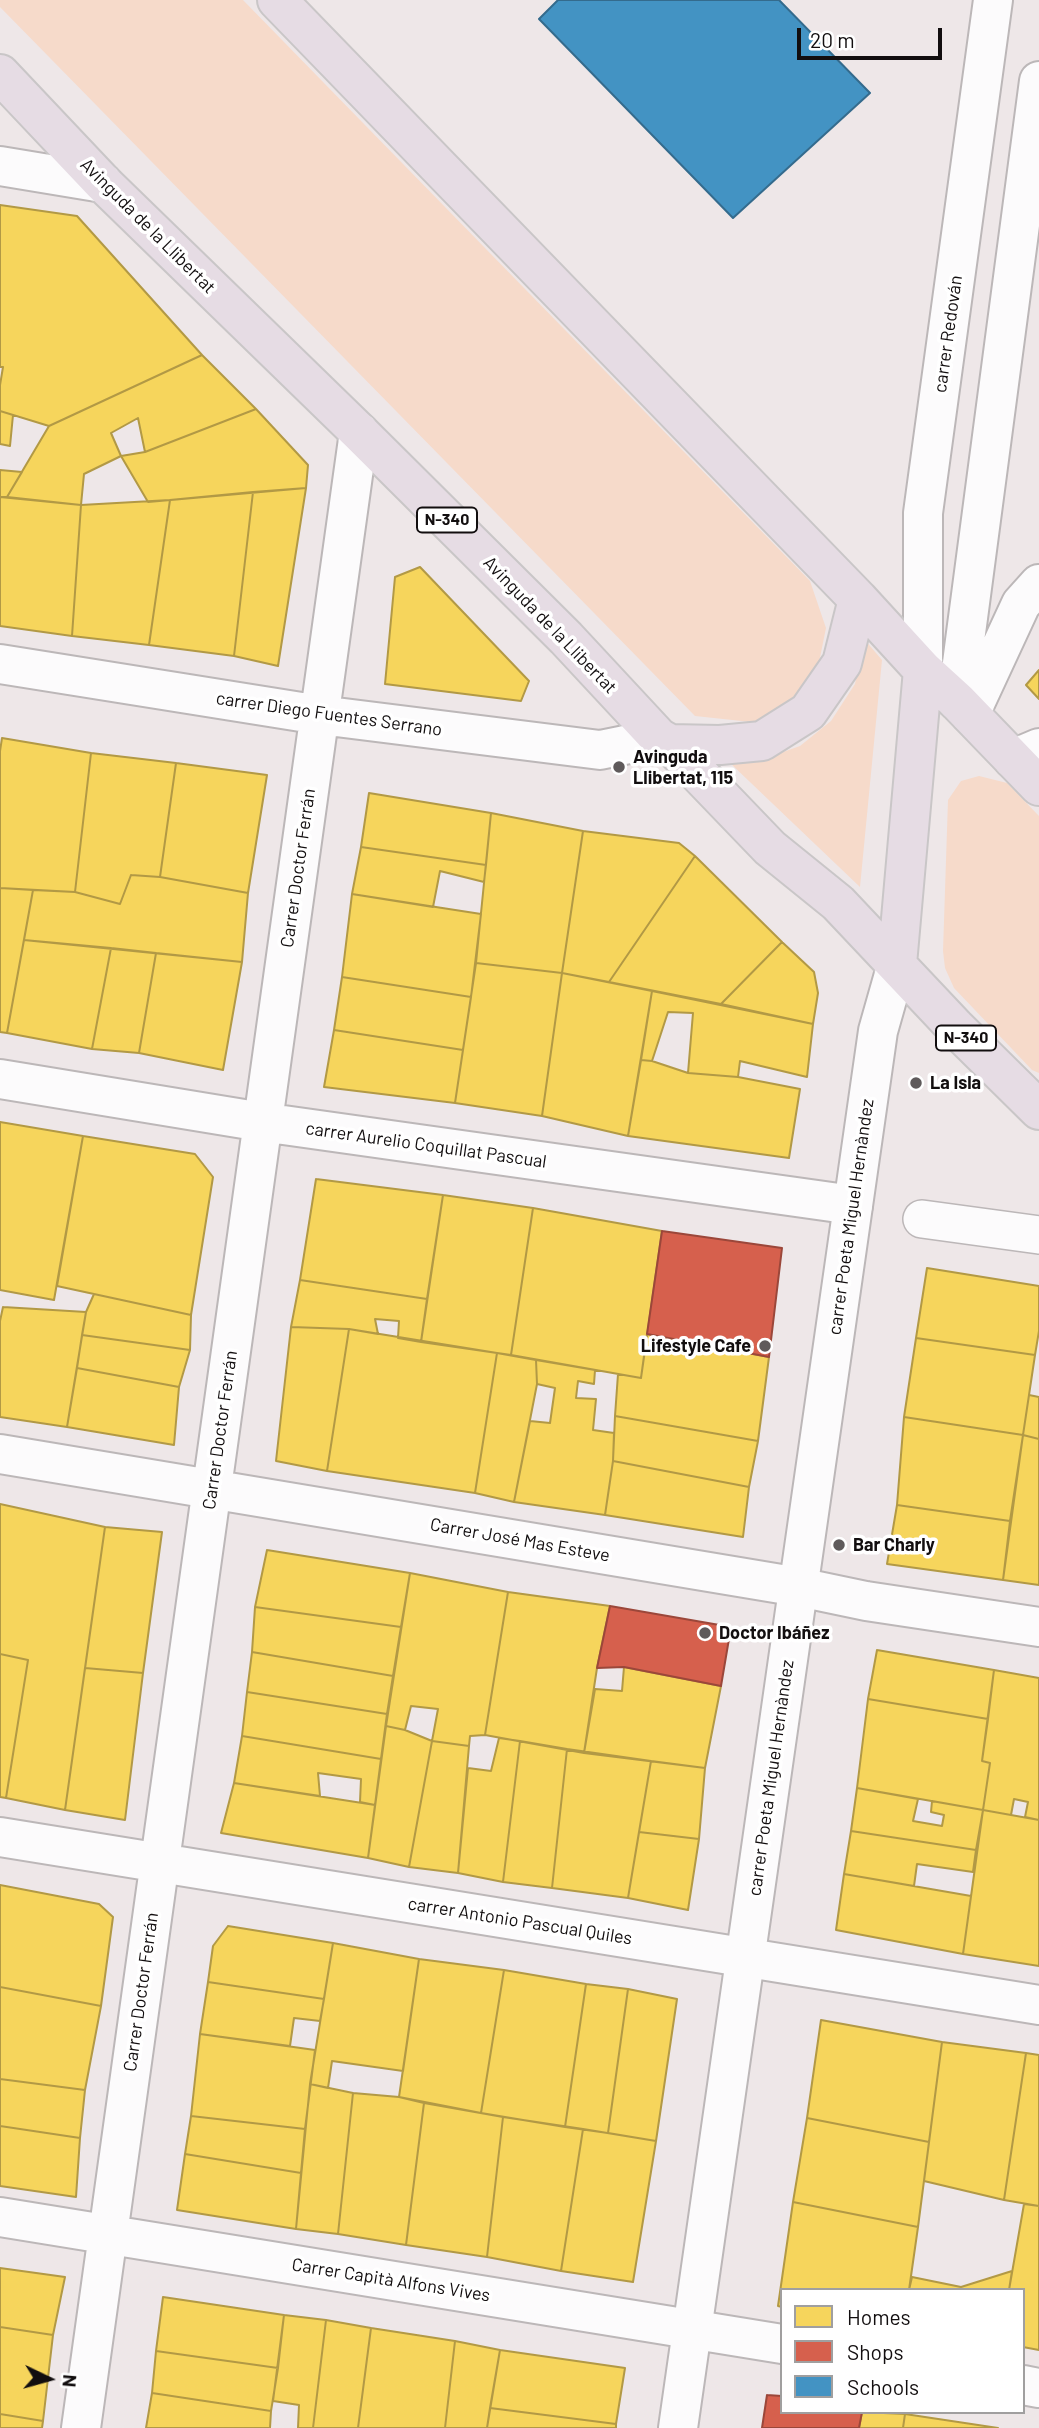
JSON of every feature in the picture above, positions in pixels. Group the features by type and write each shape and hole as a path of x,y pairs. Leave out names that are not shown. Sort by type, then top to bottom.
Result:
{"highway":[{"path":"277,0 858,599 923,670 963,708 1026,754 1039,786"},
{"name":"Avinguda de la Llibertat","path":"0,74 103,183 566,638 771,848 838,903 954,1027 1034,1100"},
{"path":"664,741 720,745 762,741 808,712 842,663 858,599"},
{"path":"897,964 923,670"}],"street":[{"name":"carrer Redován","path":"923,670 923,513 993,0"},
{"path":"963,708 1039,81"},
{"path":"0,166 103,183"},
{"name":"Carrer Doctor Ferrán","path":"81,2428 359,432"},
{"path":"963,708 1021,604 1039,584"},
{"name":"carrer Diego Fuentes Serrano","path":"0,664 320,715 600,750 664,741"},
{"name":"carrer Poeta Miguel Hernàndez","path":"678,2428 878,1031 897,964"},
{"name":"carrer Aurelio Coquillat Pascual","path":"0,1079 262,1122 853,1205"},
{"path":"922,1219 1039,1235"},
{"name":"Carrer José Mas Esteve","path":"0,1454 1039,1628"},
{"name":"carrer Antonio Pascual Quiles","path":"0,1837 1039,2005"},
{"name":"Carrer Capità Alfons Vives","path":"0,2217 780,2344"}],"shaded area":[{"path":"0,0 243,0 810,581 826,628 816,677 783,715 751,722 695,716 0,7"},
{"path":"864,639 882,660 860,887 729,762 769,757 800,746 831,721 855,684"},
{"path":"979,776 1007,783 1039,816 1039,1073 1032,1070 954,988 945,968 943,951 948,800 961,781"}],"building: Homes":[{"path":"0,205 77,216 202,355 49,426 0,411 3,367 0,367"},
{"path":"202,355 256,409 145,452 138,418 111,433 121,456 84,474 81,505 7,497 49,426"},
{"path":"256,409 308,465 306,488 148,502 121,456 145,452"},
{"path":"0,411 13,415 10,446 0,444"},
{"path":"0,470 22,472 7,497 0,497"},
{"path":"306,488 278,666 234,656 253,492"},
{"path":"253,492 234,656 149,645 170,500"},
{"path":"0,497 81,505 72,636 0,626"},
{"path":"170,500 149,645 72,636 81,505"},
{"path":"420,567 529,681 521,701 385,684 395,577"},
{"path":"1039,670 1039,699 1026,685"},
{"path":"2,738 91,753 75,892 0,888"},
{"path":"91,753 176,763 160,877 131,875 120,904 75,892"},
{"path":"176,763 267,775 248,893 160,877"},
{"path":"369,793 491,813 486,865 361,847"},
{"path":"491,813 583,831 562,973 476,963"},
{"path":"583,831 679,843 695,856 609,982 562,973"},
{"path":"361,847 486,865 484,882 440,871 433,907 352,894"},
{"path":"695,856 782,942 721,1004 609,982"},
{"path":"131,875 160,877 248,893 242,962 24,940 33,890 75,892 120,904"},
{"path":"0,888 33,890 7,1033 0,1032"},
{"path":"352,894 481,914 471,997 342,977"},
{"path":"24,940 111,948 92,1049 7,1033"},
{"path":"782,942 814,972 818,993 813,1024 721,1004"},
{"path":"111,948 156,953 139,1053 92,1049"},
{"path":"156,953 242,962 223,1070 139,1053"},
{"path":"476,963 562,973 542,1116 455,1103"},
{"path":"562,973 652,991 628,1136 542,1116"},
{"path":"342,977 471,997 463,1050 334,1030"},
{"path":"652,991 813,1024 807,1077 740,1061 738,1077 688,1073 693,1013 668,1012 652,1061 641,1060"},
{"path":"334,1030 463,1050 455,1103 324,1087"},
{"path":"641,1060 688,1073 738,1077 800,1089 789,1158 628,1136"},
{"path":"0,1122 83,1136 54,1300 0,1290"},
{"path":"83,1136 195,1154 213,1177 191,1315 57,1286"},
{"path":"316,1179 443,1195 427,1299 300,1280"},
{"path":"443,1195 533,1208 511,1355 421,1342"},
{"path":"533,1208 662,1231 641,1378 511,1355"},
{"path":"927,1268 1039,1286 1039,1331 1035,1355 916,1338"},
{"path":"300,1280 427,1299 421,1342 398,1338 399,1321 375,1319 378,1334 349,1329 291,1327"},
{"path":"94,1294 191,1315 190,1350 82,1335 86,1312"},
{"path":"3,1307 86,1312 67,1427 0,1417 0,1321"},
{"path":"291,1327 349,1329 327,1471 276,1461"},
{"path":"349,1329 497,1353 475,1493 327,1471"},
{"path":"647,1334 769,1357 758,1441 615,1416 618,1374 641,1378"},
{"path":"82,1335 190,1350 179,1387 77,1368"},
{"path":"916,1338 1035,1355 1023,1435 904,1417"},
{"path":"497,1353 536,1360 537,1384 514,1502 475,1493"},
{"path":"536,1360 595,1370 594,1384 578,1381 576,1398 596,1399 593,1430 614,1433 605,1515 514,1502 530,1421 550,1423 555,1388 537,1384"},
{"path":"77,1368 179,1387 174,1445 67,1427"},
{"path":"1029,1395 1039,1397 1039,1439 1023,1435"},
{"path":"615,1416 758,1441 749,1487 613,1461"},
{"path":"904,1417 1023,1435 1010,1521 897,1505"},
{"path":"1023,1435 1039,1439 1039,1585 1003,1580"},
{"path":"613,1461 749,1487 743,1537 605,1515"},
{"path":"0,1504 105,1527 65,1810 6,1798 28,1660 0,1654"},
{"path":"897,1505 1010,1521 1003,1580 887,1564"},
{"path":"105,1527 162,1532 143,1673 85,1668"},
{"path":"267,1550 410,1573 401,1627 255,1607"},
{"path":"410,1573 508,1592 485,1735 470,1736 469,1746 432,1741 438,1709 411,1706 405,1730 386,1726"},
{"path":"508,1592 610,1606 584,1753 485,1735"},
{"path":"255,1607 401,1627 393,1676 252,1652"},
{"path":"877,1650 994,1670 988,1719 868,1699"},
{"path":"252,1652 393,1676 387,1714 247,1692"},
{"path":"0,1654 28,1660 6,1798 0,1797"},
{"path":"624,1667 721,1686 705,1768 584,1753 595,1689 622,1691"},
{"path":"85,1668 143,1673 125,1820 65,1810"},
{"path":"994,1670 1039,1678 1039,1820 1025,1817 1028,1802 1014,1799 1011,1815 983,1810 990,1763 982,1761"},
{"path":"247,1692 387,1714 381,1759 242,1736"},
{"path":"868,1699 988,1719 982,1761 990,1763 983,1810 857,1788"},
{"path":"386,1726 432,1741 409,1867 368,1858"},
{"path":"242,1736 381,1759 375,1805 360,1802 361,1779 318,1773 320,1796 234,1783"},
{"path":"499,1738 520,1741 503,1882 458,1873 468,1768 491,1771"},
{"path":"432,1741 469,1746 458,1873 409,1867"},
{"path":"520,1741 567,1749 552,1888 503,1882"},
{"path":"567,1749 651,1761 628,1898 552,1888"},
{"path":"651,1761 705,1768 699,1839 639,1832"},
{"path":"234,1783 375,1805 368,1858 221,1833"},
{"path":"857,1788 918,1799 913,1821 942,1826 944,1815 931,1812 932,1801 983,1810 976,1850 851,1831"},
{"path":"983,1810 1039,1820 1039,1966 963,1954"},
{"path":"851,1831 976,1850 973,1872 917,1864 914,1886 844,1874"},
{"path":"639,1832 699,1839 688,1910 628,1898"},
{"path":"844,1874 971,1896 963,1954 836,1930"},
{"path":"0,1885 99,1904 113,1917 101,2006 0,1987"},
{"path":"228,1926 333,1943 324,1999 208,1982 213,1946"},
{"path":"333,1943 419,1959 403,2071 332,2061 328,2088 310,2084"},
{"path":"419,1959 504,1970 481,2113 399,2097"},
{"path":"504,1970 586,1984 565,2127 481,2113"},
{"path":"208,1982 324,1999 320,2021 294,2018 290,2046 200,2034"},
{"path":"586,1984 628,1989 608,2133 565,2127"},
{"path":"0,1987 101,2006 85,2090 0,2079"},
{"path":"628,1989 677,1999 656,2141 608,2133"},
{"path":"821,2020 942,2042 929,2142 807,2118"},
{"path":"200,2034 315,2050 305,2129 191,2116"},
{"path":"942,2042 1026,2053 1004,2200 924,2181"},
{"path":"1026,2053 1039,2055 1039,2206 1004,2200"},
{"path":"0,2079 85,2090 80,2138 0,2126"},
{"path":"310,2084 353,2093 338,2234 296,2229"},
{"path":"353,2093 399,2097 424,2103 406,2245 338,2234"},
{"path":"424,2103 503,2117 487,2257 406,2245"},
{"path":"191,2116 305,2129 301,2173 185,2154"},
{"path":"503,2117 583,2129 561,2271 487,2257"},
{"path":"807,2118 929,2142 918,2227 793,2202"},
{"path":"0,2126 80,2138 76,2197 0,2186"},
{"path":"583,2129 656,2141 633,2282 561,2271"},
{"path":"185,2154 301,2173 296,2229 177,2210"},
{"path":"793,2202 918,2227 909,2288 781,2288"},
{"path":"1024,2204 1039,2206 1039,2350 1025,2347 1025,2288 1009,2288"},
{"path":"0,2268 65,2277 53,2335 0,2327"},
{"path":"1012,2271 1009,2288 909,2288 912,2277 961,2287"},
{"path":"163,2297 284,2315 278,2368 156,2351"},
{"path":"284,2315 326,2320 313,2428 298,2428 299,2405 273,2401"},
{"path":"326,2320 371,2328 358,2428 313,2428"},
{"path":"0,2327 53,2335 43,2421 0,2414"},
{"path":"371,2328 455,2341 445,2428 358,2428"},
{"path":"455,2341 500,2350 487,2428 445,2428"},
{"path":"500,2350 625,2368 616,2424 490,2408"},
{"path":"156,2351 278,2368 271,2411 152,2393"},
{"path":"152,2393 271,2411 270,2428 146,2428"},
{"path":"490,2408 616,2424 616,2428 487,2428"},
{"path":"0,2414 43,2421 42,2428 0,2428"},
{"path":"862,2414 905,2414 903,2428 859,2428"},
{"path":"905,2414 998,2428 903,2428"}],"building: Shops":[{"path":"662,1231 782,1248 769,1357 647,1334"},
{"path":"610,1606 731,1627 721,1686 624,1667 597,1668"},
{"path":"767,2395 780,2396 780,2414 862,2414 859,2428 762,2428"}],"building: Schools":[{"path":"558,0 779,0 870,93 733,218 539,19"}],"place":[{"name":"Avinguda Llibertat, 115","path":"619,767"},
{"name":"La Isla","path":"916,1083"},
{"name":"Lifestyle Cafe","path":"765,1346"},
{"name":"Bar Charly","path":"839,1545"},
{"name":"Doctor Ibáñez","path":"705,1633"}]}
